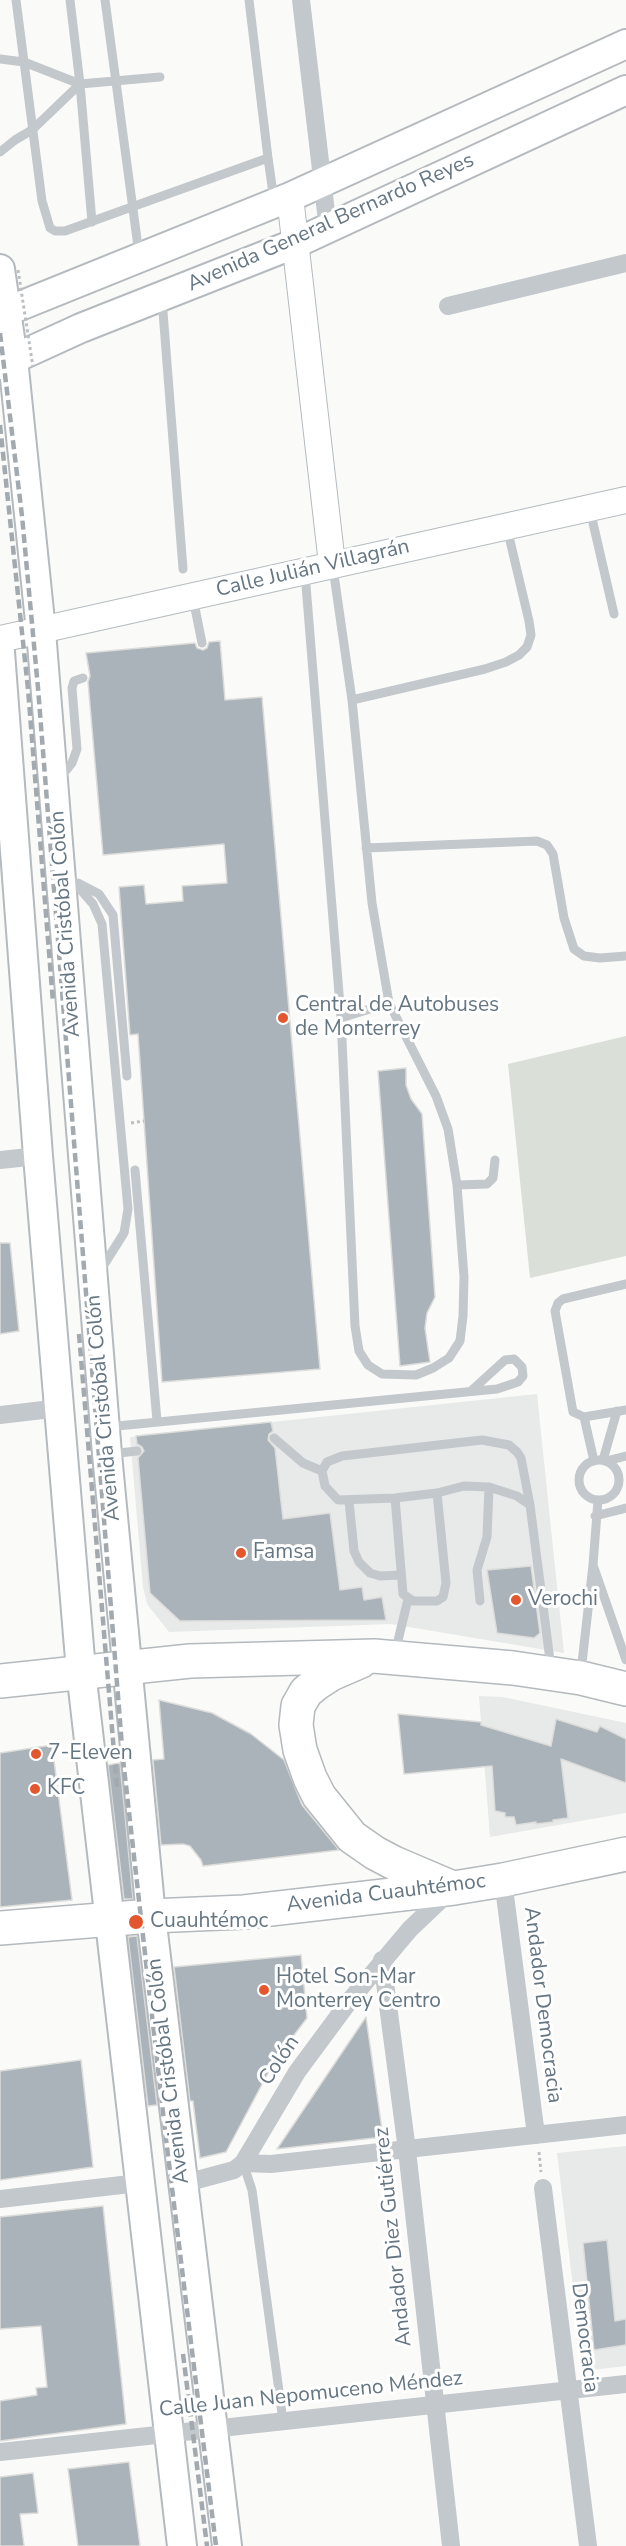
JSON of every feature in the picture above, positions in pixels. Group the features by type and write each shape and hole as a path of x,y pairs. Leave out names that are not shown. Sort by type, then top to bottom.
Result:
{"highway":[{"path":"0,1681 126,1666 242,1659 384,1657 566,1676 626,1689"},
{"path":"384,1657 331,1674 306,1692 298,1706 296,1725 300,1750 310,1778 320,1796 352,1837 394,1863 454,1888"},
{"name":"Avenida Cuauhtémoc","path":"0,1928 151,1916 244,1912 454,1888 626,1854"}],"main road":[{"name":"Avenida General Bernardo Reyes","path":"3,312 282,200 626,44"},
{"name":"Avenida General Bernardo Reyes","path":"15,364 81,328 294,244 626,90"},
{"name":"Avenida Cristóbal Colón","path":"9,269 3,312 15,364 55,785 68,875 94,1281 126,1666 151,1916 227,2546"},
{"name":"Avenida Cristóbal Colón","path":"0,652 9,902 38,1156 81,1671 182,2546"}],"street":[{"path":"301,0 328,229"},
{"path":"282,200 294,244 332,564"},
{"path":"448,306 626,263"},
{"name":"Calle Julián Villagrán","path":"0,639 626,500"},
{"path":"0,1160 38,1156"},
{"path":"0,1415 60,1408"},
{"name":"Andador Democracia","path":"503,1880 536,2135"},
{"name":"Colón","path":"243,2163 297,2072 382,1959 454,1888"},
{"name":"Andador Diez Gutiérrez","path":"382,1959 407,2150 451,2546"},
{"path":"182,2184 223,2174 243,2163 271,2164 626,2125"},
{"path":"0,2199 139,2183"},
{"name":"Democracia","path":"543,2188 588,2546"},
{"name":"Calle Juan Nepomuceno Méndez","path":"0,2452 626,2384"}],"lane":[{"path":"16,0 42,201 50,228 65,231 268,158"},
{"path":"70,0 92,222"},
{"path":"105,0 139,257"},
{"path":"249,0 268,158 282,200"},
{"path":"0,59 24,62 80,84 160,76"},
{"path":"0,152 32,130 80,84"},
{"path":"162,296 183,569"},
{"path":"589,508 614,614"},
{"path":"352,700 485,669 507,662 527,647 531,635 529,621 507,525"},
{"path":"305,570 341,1018 355,1326 359,1351 368,1365 382,1374 416,1374 434,1368 449,1358 460,1341 464,1277 457,1185 448,1129 436,1096 389,1003 372,903 352,700 332,564"},
{"path":"192,596 202,643"},
{"path":"55,785 72,763 77,749 72,688 74,681 83,678"},
{"path":"366,848 537,841 547,845 553,854 564,918 574,949 584,956 600,958 626,956"},
{"path":"68,875 99,894 113,915 127,1076"},
{"path":"68,875 93,904 102,924 128,1209 124,1233 94,1281"},
{"path":"341,1018 389,1003"},
{"path":"457,1185 487,1184 493,1178 495,1160"},
{"path":"135,1170 157,1421"},
{"path":"621,1411 584,1417 573,1412 555,1311 558,1303 563,1299 626,1284"},
{"path":"106,1441 157,1421 471,1391 513,1385 522,1379 522,1367 514,1359 505,1360 471,1391"},
{"path":"601,1461 621,1411"},
{"path":"584,1417 601,1461 616,1469 619,1481 615,1493 604,1500 598,1500 585,1494 579,1482 583,1469 601,1461 626,1456"},
{"path":"274,1438 303,1463 322,1471"},
{"path":"530,1505 517,1496 489,1486 464,1486 437,1493 395,1498 338,1500 325,1486 322,1471 327,1462 342,1456 482,1440 509,1445 521,1458 566,1676"},
{"path":"106,1441 137,1451"},
{"path":"480,1601 477,1570 487,1537 489,1486"},
{"path":"395,1498 403,1594 408,1599 437,1601 443,1597 445,1591 437,1493"},
{"path":"566,1676 593,1565 598,1500"},
{"path":"349,1501 354,1551 359,1562 370,1573 380,1576 400,1575"},
{"path":"595,1516 626,1508"},
{"path":"593,1565 626,1660"},
{"path":"384,1657 408,1599"},
{"path":"243,2163 252,2190 283,2421"}],"path":[{"path":"9,269 15,364"},
{"path":"536,2135 543,2188"}],"shaded area":[{"path":"626,1036 626,1256 530,1278 508,1064"},
{"path":"537,1394 564,1653 391,1624 169,1632 147,1604 143,1587 130,1437"},
{"path":"479,1696 503,1697 626,1723 626,1813 490,1837"},
{"path":"626,2146 626,2366 583,2371 557,2153"}],"building":[{"path":"220,641 225,700 262,697 320,1369 162,1382 138,1034 130,1035 119,887 144,885 146,904 183,901 182,886 227,883 224,844 103,855 88,682 90,676 86,653 195,643 197,648 203,650 207,648 209,642"},
{"path":"406,1068 406,1085 411,1099 422,1114 435,1297 427,1313 425,1328 430,1362 400,1366 378,1071"},
{"path":"0,1243 10,1243 19,1331 0,1334"},
{"name":"Famsa","path":"271,1422 273,1431 269,1434 268,1440 275,1448 283,1519 330,1513 340,1590 362,1587 364,1600 382,1597 386,1620 180,1621 150,1593 138,1458 144,1451 137,1444 136,1436"},
{"name":"Verochi","path":"531,1566 540,1633 534,1638 497,1633 487,1570"},
{"path":"159,1700 212,1713 251,1734 284,1760 302,1805 339,1850 203,1866 190,1846 161,1845 153,1760 164,1759"},
{"path":"398,1714 481,1722 481,1725 551,1746 556,1719 597,1732 600,1726 626,1739 626,1783 561,1759 568,1818 553,1820 553,1822 516,1825 514,1817 505,1817 505,1813 495,1811 492,1766 404,1774"},
{"path":"52,1745 72,1900 0,1907 0,1753"},
{"path":"120,1763 133,1899 124,1899 108,1765"},
{"path":"137,1936 157,2105 148,2106 128,1937"},
{"path":"301,1955 307,2018 275,2060 226,2152 200,2158 193,2101 190,2101 174,1967"},
{"path":"366,2017 383,2137 277,2149"},
{"path":"81,2060 93,2167 0,2180 0,2071"},
{"path":"103,2206 126,2424 0,2441 0,2401 37,2395 36,2388 47,2387 41,2326 0,2329 0,2217"},
{"path":"607,2240 615,2321 626,2319 626,2345 594,2350 583,2243"},
{"path":"129,2462 140,2546 78,2546 68,2469"},
{"path":"33,2473 38,2513 20,2514 24,2546 0,2546 0,2477"}],"railway":[{"path":"0,333 22,516 38,688 123,1759 166,2139 216,2546"},
{"path":"0,425 28,689 53,1002"},
{"path":"79,1334 117,1788"},
{"path":"183,2354 207,2546"}],"place":[{"name":"Central de Autobuses de Monterrey","path":"283,1018"},
{"name":"Famsa","path":"241,1553"},
{"name":"Verochi","path":"516,1600"},
{"name":"7-Eleven","path":"36,1754"},
{"name":"KFC","path":"35,1789"},
{"name":"Cuauhtémoc","path":"136,1922"},
{"name":"Hotel Son-Mar Monterrey Centro","path":"264,1990"}]}
